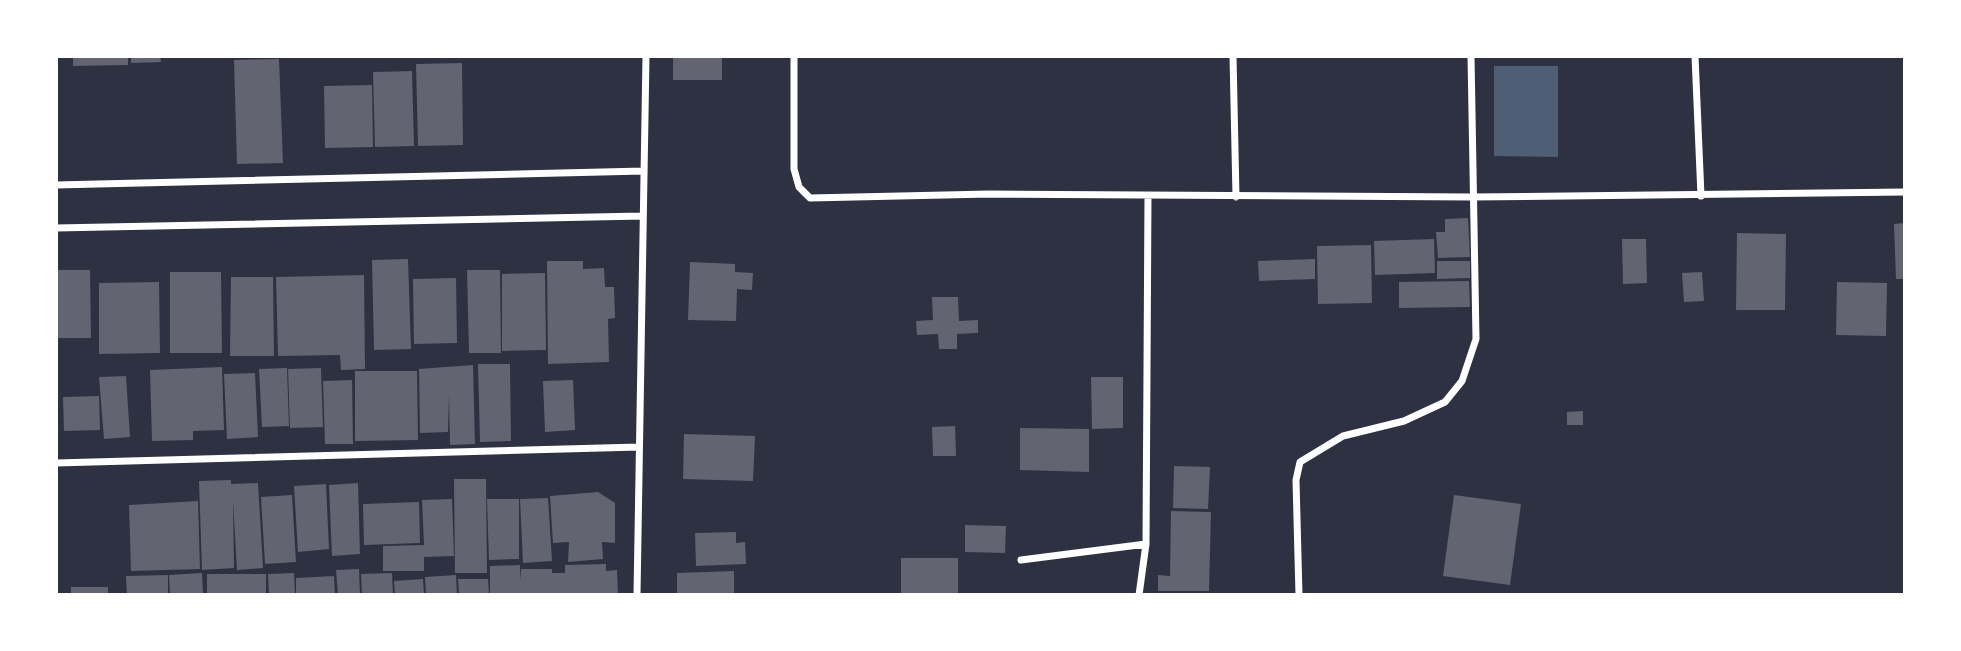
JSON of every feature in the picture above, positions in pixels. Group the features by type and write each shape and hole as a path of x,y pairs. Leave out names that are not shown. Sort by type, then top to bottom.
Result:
{"street":[{"path":"637,595 646,56"},
{"path":"794,56 794,169 799,187 810,198 989,194 1472,197 1905,192"},
{"path":"1233,56 1236,197"},
{"path":"1299,595 1296,480 1300,462 1343,436 1404,421 1445,402 1462,381 1476,339 1471,56"},
{"path":"1695,56 1701,196"},
{"path":"56,185 644,171"},
{"path":"1139,595 1146,544 1148,196"},
{"path":"56,228 642,216"},
{"path":"56,463 68,460 639,447"},
{"path":"1021,560 1146,544"}],"water":[{"path":"1494,66 1558,66 1558,157 1494,156"}],"building":[{"path":"73,56 128,56 128,65 73,66"},
{"path":"131,56 160,56 161,62 131,63"},
{"path":"673,56 722,56 722,80 673,80"},
{"path":"279,59 283,163 237,164 234,60"},
{"path":"462,63 463,145 418,146 416,64"},
{"path":"412,71 414,146 375,147 373,72"},
{"path":"372,85 373,147 325,148 324,86"},
{"path":"1468,218 1470,257 1438,258 1436,232 1445,232 1445,219"},
{"path":"1905,223 1905,279 1896,279 1894,224"},
{"path":"1737,233 1786,234 1785,310 1736,310"},
{"path":"1434,239 1435,273 1375,275 1374,241"},
{"path":"1622,239 1646,239 1647,283 1623,284"},
{"path":"1371,245 1372,303 1318,304 1317,246"},
{"path":"408,259 411,349 374,350 372,260"},
{"path":"1315,259 1315,279 1259,281 1258,261"},
{"path":"547,261 583,261 583,269 604,268 605,287 614,287 615,318 608,319 609,362 548,364"},
{"path":"1437,261 1470,261 1470,278 1437,279"},
{"path":"690,262 735,264 735,272 753,273 752,290 737,289 736,321 688,320"},
{"path":"56,270 90,270 91,338 56,338"},
{"path":"467,270 500,270 501,353 469,353"},
{"path":"170,272 221,272 222,353 170,353"},
{"path":"1702,272 1704,301 1684,302 1682,273"},
{"path":"545,273 546,350 502,351 502,274"},
{"path":"364,275 365,369 341,370 340,355 278,356 276,277"},
{"path":"231,277 273,277 274,356 230,356"},
{"path":"456,278 457,343 414,344 413,279"},
{"path":"1469,281 1470,307 1399,308 1399,282"},
{"path":"159,282 160,353 99,354 99,283"},
{"path":"1837,282 1887,283 1886,336 1836,335"},
{"path":"932,297 958,297 959,321 978,320 978,333 957,334 957,349 939,349 938,334 917,335 916,321 933,320"},
{"path":"478,364 510,364 511,441 480,442"},
{"path":"473,365 475,444 450,445 449,395 448,432 420,433 419,369"},
{"path":"222,367 224,430 193,431 193,440 152,441 150,370"},
{"path":"287,368 289,426 262,427 259,369"},
{"path":"321,368 323,427 290,428 288,369"},
{"path":"355,371 417,371 418,440 355,441"},
{"path":"255,373 258,437 227,439 224,374"},
{"path":"126,376 130,437 104,439 99,377"},
{"path":"1091,377 1123,377 1123,428 1092,429"},
{"path":"352,380 353,444 325,444 323,381"},
{"path":"573,380 575,430 545,432 543,381"},
{"path":"99,396 100,430 64,431 63,397"},
{"path":"1583,411 1583,425 1567,425 1567,412"},
{"path":"955,426 956,456 933,456 932,427"},
{"path":"1020,428 1089,429 1089,472 1020,470"},
{"path":"684,434 755,436 753,481 683,479"},
{"path":"1174,466 1210,467 1208,509 1173,508"},
{"path":"454,479 486,479 487,573 455,573"},
{"path":"231,480 231,484 258,483 263,568 237,570 233,500 234,568 202,570 199,481"},
{"path":"358,483 360,554 332,556 329,485"},
{"path":"326,484 329,549 298,552 294,486"},
{"path":"598,492 615,503 615,543 602,542 603,559 568,562 569,542 553,543 550,496"},
{"path":"292,495 296,562 265,564 261,497"},
{"path":"1454,495 1521,504 1510,585 1443,576"},
{"path":"548,498 552,561 523,563 520,499"},
{"path":"452,499 454,556 424,557 424,571 383,571 383,546 424,545 422,500"},
{"path":"487,499 519,499 519,559 489,560"},
{"path":"198,501 200,569 131,571 129,505"},
{"path":"419,502 420,543 364,545 363,504"},
{"path":"1171,511 1211,512 1209,591 1158,591 1158,575 1170,576"},
{"path":"965,525 1006,526 1005,553 965,552"},
{"path":"736,532 736,543 745,542 746,564 696,566 695,533"},
{"path":"901,558 958,558 958,595 901,595"},
{"path":"606,564 606,571 617,570 618,595 490,595 490,566 520,565 520,581 521,569 552,569 552,573 565,573 565,565"},
{"path":"359,569 360,595 338,595 336,570"},
{"path":"734,571 734,595 677,593 677,573"},
{"path":"202,573 203,595 170,595 169,575"},
{"path":"294,573 295,595 269,595 268,574"},
{"path":"392,573 393,595 362,595 361,574"},
{"path":"207,574 266,574 266,595 207,595"},
{"path":"168,575 168,595 127,595 126,576"},
{"path":"456,575 457,595 426,595 425,577"},
{"path":"334,576 335,595 296,595 296,578"},
{"path":"423,579 424,595 395,595 394,581"},
{"path":"458,579 488,579 489,595 459,595"},
{"path":"71,587 108,587 108,595 71,595"}]}
